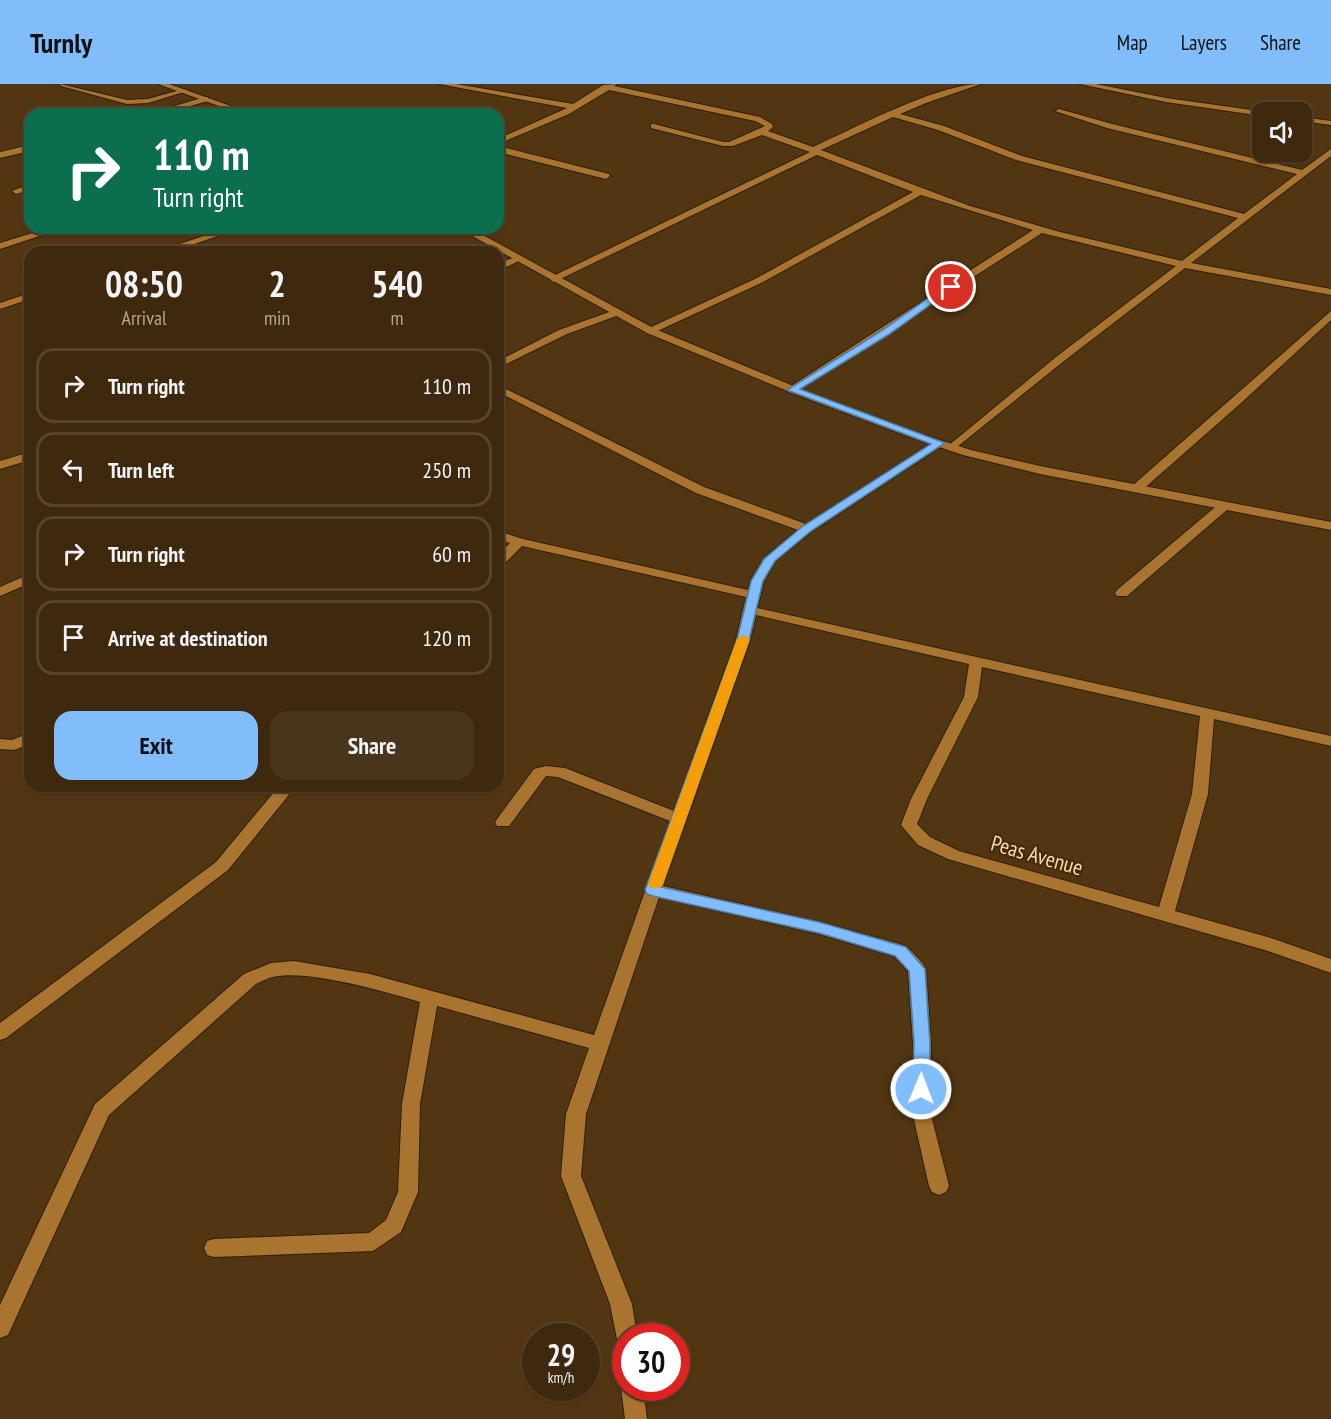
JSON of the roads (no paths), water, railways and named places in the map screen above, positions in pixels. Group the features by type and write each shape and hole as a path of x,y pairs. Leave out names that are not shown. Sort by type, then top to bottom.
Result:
{"street":[{"path":"162,84 232,108"},
{"path":"443,84 576,107"},
{"path":"554,279 923,101 977,84"},
{"path":"1084,84 1166,100 1252,112"},
{"path":"504,140 576,107 609,86 757,119 768,124 769,127 730,144 723,144 654,126"},
{"path":"174,108 206,99"},
{"path":"1059,111 1110,126 1305,173"},
{"path":"894,115 941,128 1019,158 1247,218"},
{"path":"1312,120 1331,123"},
{"path":"762,132 965,207 1041,229 1184,266 1331,292"},
{"path":"0,155 24,149"},
{"path":"504,150 606,176"},
{"path":"624,1323 621,1304 571,1176 576,1114 653,890 743,640 757,581 770,559 807,529 946,445 1331,152"},
{"path":"16,191 24,189"},
{"path":"651,331 758,281 922,191"},
{"path":"792,390 885,333 967,275 1041,229"},
{"path":"1,246 40,234"},
{"path":"180,246 217,234"},
{"path":"474,234 495,246"},
{"path":"504,251 651,331 792,390 946,445 1040,470 1331,526"},
{"path":"504,265 518,259"},
{"path":"0,306 24,298"},
{"path":"504,362 563,332 615,313"},
{"path":"1136,489 1237,401 1331,314"},
{"path":"504,391 700,490 807,529"},
{"path":"0,465 24,458"},
{"path":"1122,593 1224,506"},
{"path":"504,537 976,661 1331,741"},
{"path":"504,556 519,542"},
{"path":"0,592 24,581"},
{"name":"Peas Avenue","path":"976,661 971,697 919,799 909,825 924,841 954,855 1271,945 1331,966"},
{"path":"1165,916 1200,794 1207,714"},
{"path":"0,744 14,745 24,741"},
{"path":"503,822 534,777 546,771 560,772 679,819"},
{"path":"0,1034 222,866 283,792"},
{"path":"653,890 819,928 900,951 917,969 922,1043 921,1111 939,1186"},
{"path":"0,1328 102,1110 250,980 271,970 294,968 370,981 600,1044"},
{"path":"214,1248 373,1242 394,1226 408,1192 411,1104 430,998"},
{"path":"634,1401 636,1419"}],"lane":[{"path":"63,85 127,102 148,101 184,91"}]}
